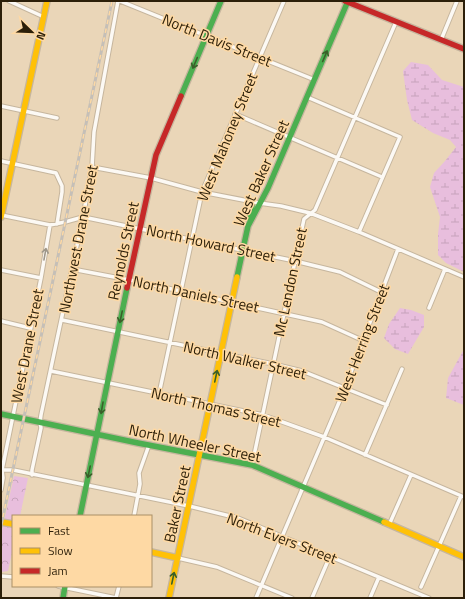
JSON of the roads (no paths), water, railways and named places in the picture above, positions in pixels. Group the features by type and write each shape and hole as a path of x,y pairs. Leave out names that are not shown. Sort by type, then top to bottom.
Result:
{"main road":[{"path":"1,216 47,1"},
{"name":"Reynolds Street","path":"80,515 98,434 117,331 139,228 159,146 221,1"},
{"path":"347,1 464,49"},
{"name":"West Baker Street","path":"199,456 248,226 268,188 290,138 347,1"},
{"path":"248,226 252,206 250,201"},
{"name":"North Wheeler Street","path":"1,414 199,456 252,465 464,557"},
{"name":"Baker Street","path":"169,598 199,456"},
{"path":"1,522 12,524"},
{"path":"152,552 178,558"},
{"path":"63,598 65,587"}],"street":[{"path":"9,1 44,17"},
{"name":"North Davis Street","path":"119,1 207,35 315,80"},
{"name":"Northwest Drane Street","path":"32,475 41,428 40,422 83,217 92,167 94,132 119,1"},
{"name":"West Mahoney Street","path":"159,394 202,192 284,1"},
{"path":"441,40 457,1"},
{"name":"Mc Lendon Street","path":"252,465 304,219 315,210 396,22"},
{"path":"307,97 400,136 358,232"},
{"path":"1,106 57,118"},
{"path":"235,114 382,177"},
{"path":"1,161 56,173 62,186 57,224"},
{"path":"92,167 151,178 202,192 281,206 310,213 464,277"},
{"path":"1,216 50,225 83,217"},
{"name":"North Howard Street","path":"83,217 340,272 381,292"},
{"name":"West Drane Street","path":"1,490 3,478 2,470 41,278 50,225"},
{"name":"West Herring Street","path":"256,598 345,389 398,249"},
{"name":"North Daniels Street","path":"72,269 322,322 364,341"},
{"path":"429,308 445,269"},
{"path":"1,270 41,278"},
{"name":"North Walker Street","path":"62,320 302,371 387,405"},
{"path":"1,321 30,328"},
{"path":"365,455 402,369"},
{"name":"North Thomas Street","path":"51,371 263,415 324,437 462,497"},
{"path":"134,515 140,484 139,473 148,445"},
{"name":"North Evers Street","path":"2,470 13,470 189,506 238,518 428,598"},
{"path":"389,525 411,475"},
{"path":"421,588 462,497"},
{"path":"312,598 330,556"},
{"path":"178,558 217,567 292,598"},
{"path":"1,576 12,577"},
{"path":"370,598 379,577"},
{"path":"65,587 116,598 119,587"}],"railway":[{"path":"1,526 112,1"}]}
